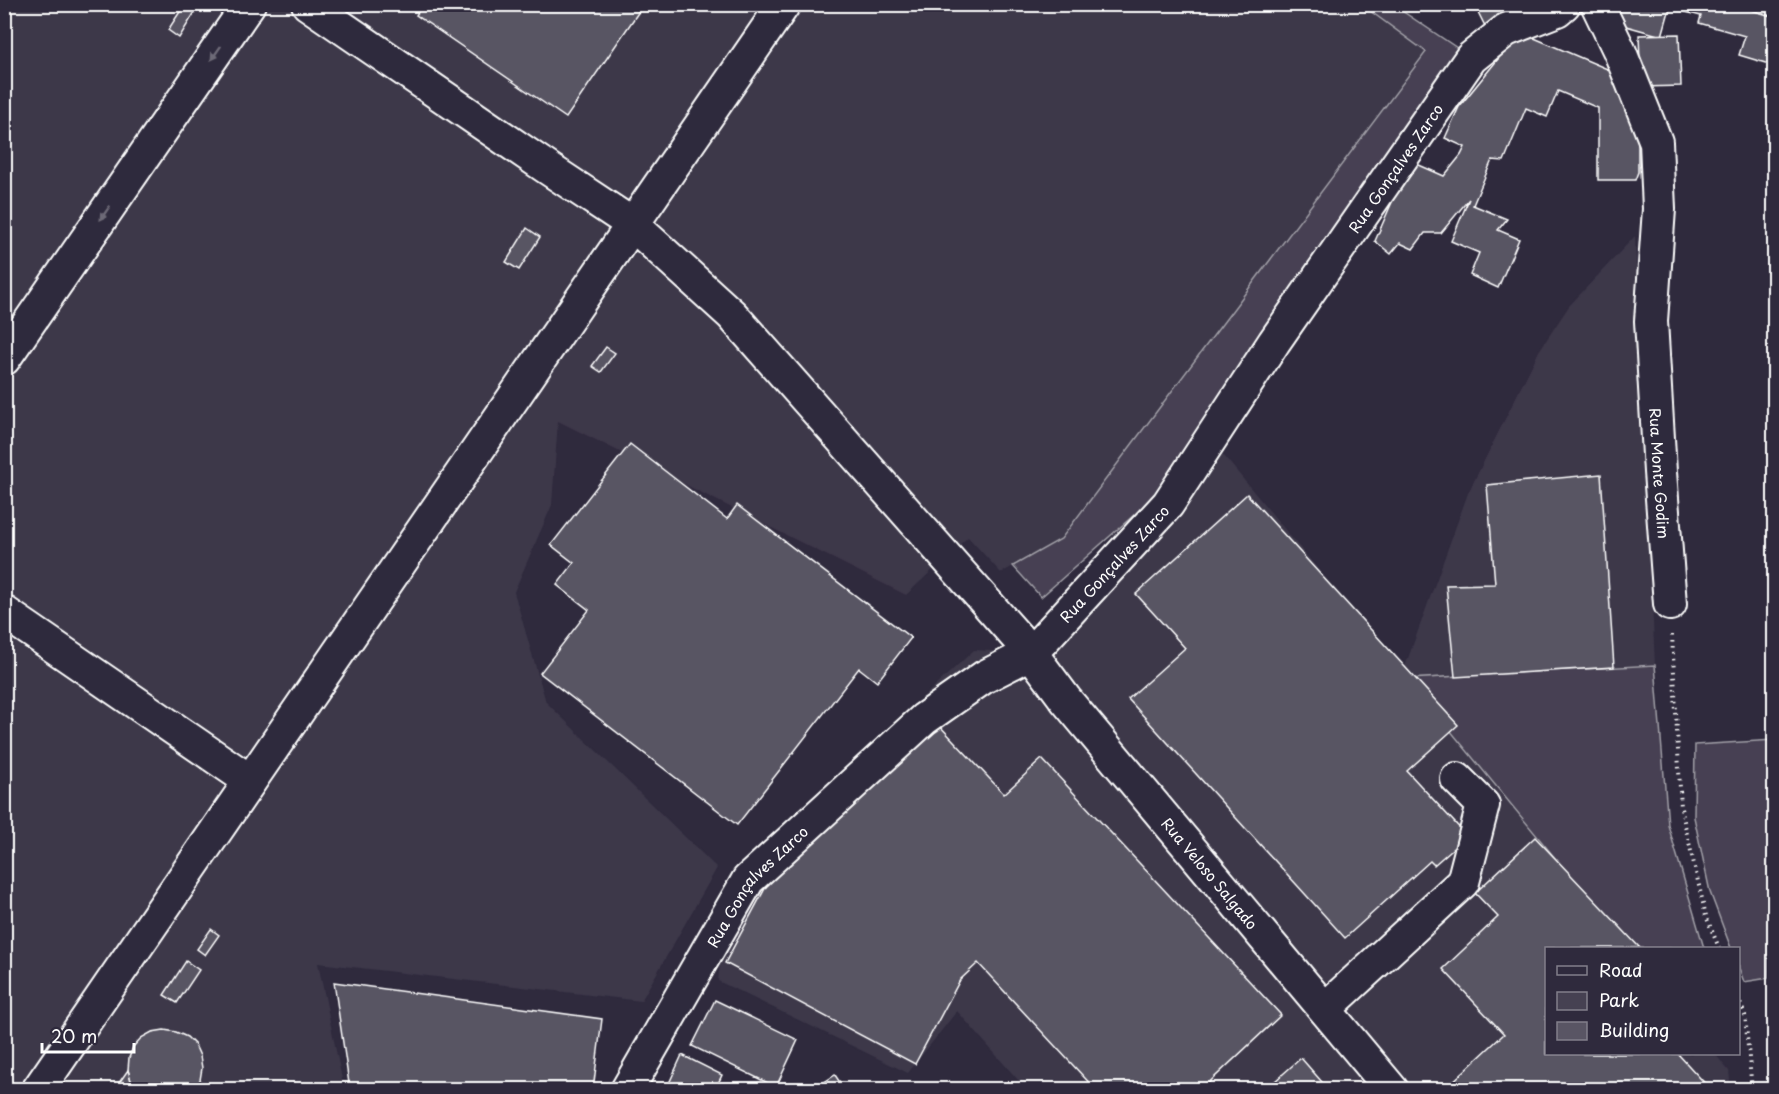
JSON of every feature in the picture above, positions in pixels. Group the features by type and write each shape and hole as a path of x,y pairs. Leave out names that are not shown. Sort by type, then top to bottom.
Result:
{"street":[{"path":"4,359 249,4"},
{"name":"Rua Veloso Salgado","path":"308,4 632,224 732,315 1031,653 1066,700 1392,1089"},
{"path":"38,1089 784,4"},
{"name":"Rua Gonçalves Zarco","path":"627,1089 748,880 924,719 984,677 1031,653 1168,504 1274,342 1471,58 1506,30 1557,10 1564,4"},
{"name":"Rua Monte Godim","path":"1597,4 1620,52 1656,142 1659,209 1651,321 1670,604"},
{"path":"4,612 250,781"},
{"path":"1325,1009 1463,882 1483,805 1457,779"}],"path":[{"path":"1670,604 1681,808 1706,915 1719,947"},
{"path":"1740,1004 1745,1015 1752,1089"}],"shaded area":[{"path":"1362,4 1426,52 1061,539 1001,573 968,537 906,595 558,421 552,505 514,592 546,702 717,868 641,1001 318,963 344,1089 5,1090 5,5"},
{"path":"1635,236 1655,665 1408,679 1628,947 1545,947 1545,1055 1716,1055 1729,1071 1731,1089 1026,1089 957,1011 908,1073 718,981 729,876 974,650 1031,653 1210,439 1403,672 1468,493 1539,351 1569,306"}],"green space":[{"path":"1362,5 1393,5 1460,50 1151,500 1041,597 1013,566 1061,539 1426,52"},
{"path":"1655,665 1668,825 1704,947 1628,947 1408,679"},
{"path":"1774,740 1774,813 1768,978 1744,982 1740,971 1740,947 1731,947 1710,892 1694,817 1695,745"}],"building":[{"path":"185,4 200,4 179,38 168,30"},
{"path":"423,4 644,4 566,118 416,15"},
{"path":"1474,4 1535,4 1486,28"},
{"path":"1613,4 1671,4 1662,36 1608,21"},
{"path":"1680,4 1733,4 1774,17 1774,44 1769,64 1739,55 1745,36 1699,23 1701,16 1678,10"},
{"path":"1520,32 1638,82 1638,172 1635,180 1598,180 1598,108 1558,91 1547,117 1526,108 1504,161 1492,160 1473,205 1507,219 1498,230 1519,239 1498,288 1470,275 1479,253 1451,241 1469,199 1441,233 1425,233 1413,249 1400,243 1391,254 1375,241 1410,161 1444,176 1461,155 1465,147 1445,138 1459,107"},
{"path":"1679,34 1681,86 1641,87 1639,35"},
{"path":"527,228 540,237 519,270 506,262"},
{"path":"606,347 615,353 601,372 592,366"},
{"path":"630,444 727,519 737,505 911,638 877,682 859,668 737,825 540,673 589,610 557,585 574,563 551,545"},
{"path":"1601,474 1614,667 1455,677 1446,585 1495,584 1487,485"},
{"path":"1247,494 1458,725 1407,771 1467,836 1434,865 1430,861 1345,938 1128,699 1185,648 1136,594"},
{"path":"937,723 1004,794 1042,759 1281,1015 1201,1090 1096,1090 978,963 960,980 915,1064 725,963 782,857"},
{"path":"1535,837 1639,947 1545,947 1545,1055 1679,1055 1711,1090 1452,1090 1448,1086 1504,1034 1443,969 1498,917 1475,893"},
{"path":"211,929 219,935 205,955 197,949"},
{"path":"186,961 199,970 177,1003 164,995"},
{"path":"334,982 602,1019 593,1090 350,1090"},
{"path":"715,1000 798,1040 776,1087 692,1046"},
{"path":"164,1030 187,1037 195,1045 202,1068 200,1080 194,1090 136,1090 131,1081 128,1070 133,1047 141,1038 152,1032"},
{"path":"682,1055 722,1075 715,1090 666,1090"},
{"path":"1301,1058 1329,1090 1265,1090"},
{"path":"128,1070 136,1090 114,1090"},
{"path":"835,1075 845,1090 819,1090 817,1087"}]}
